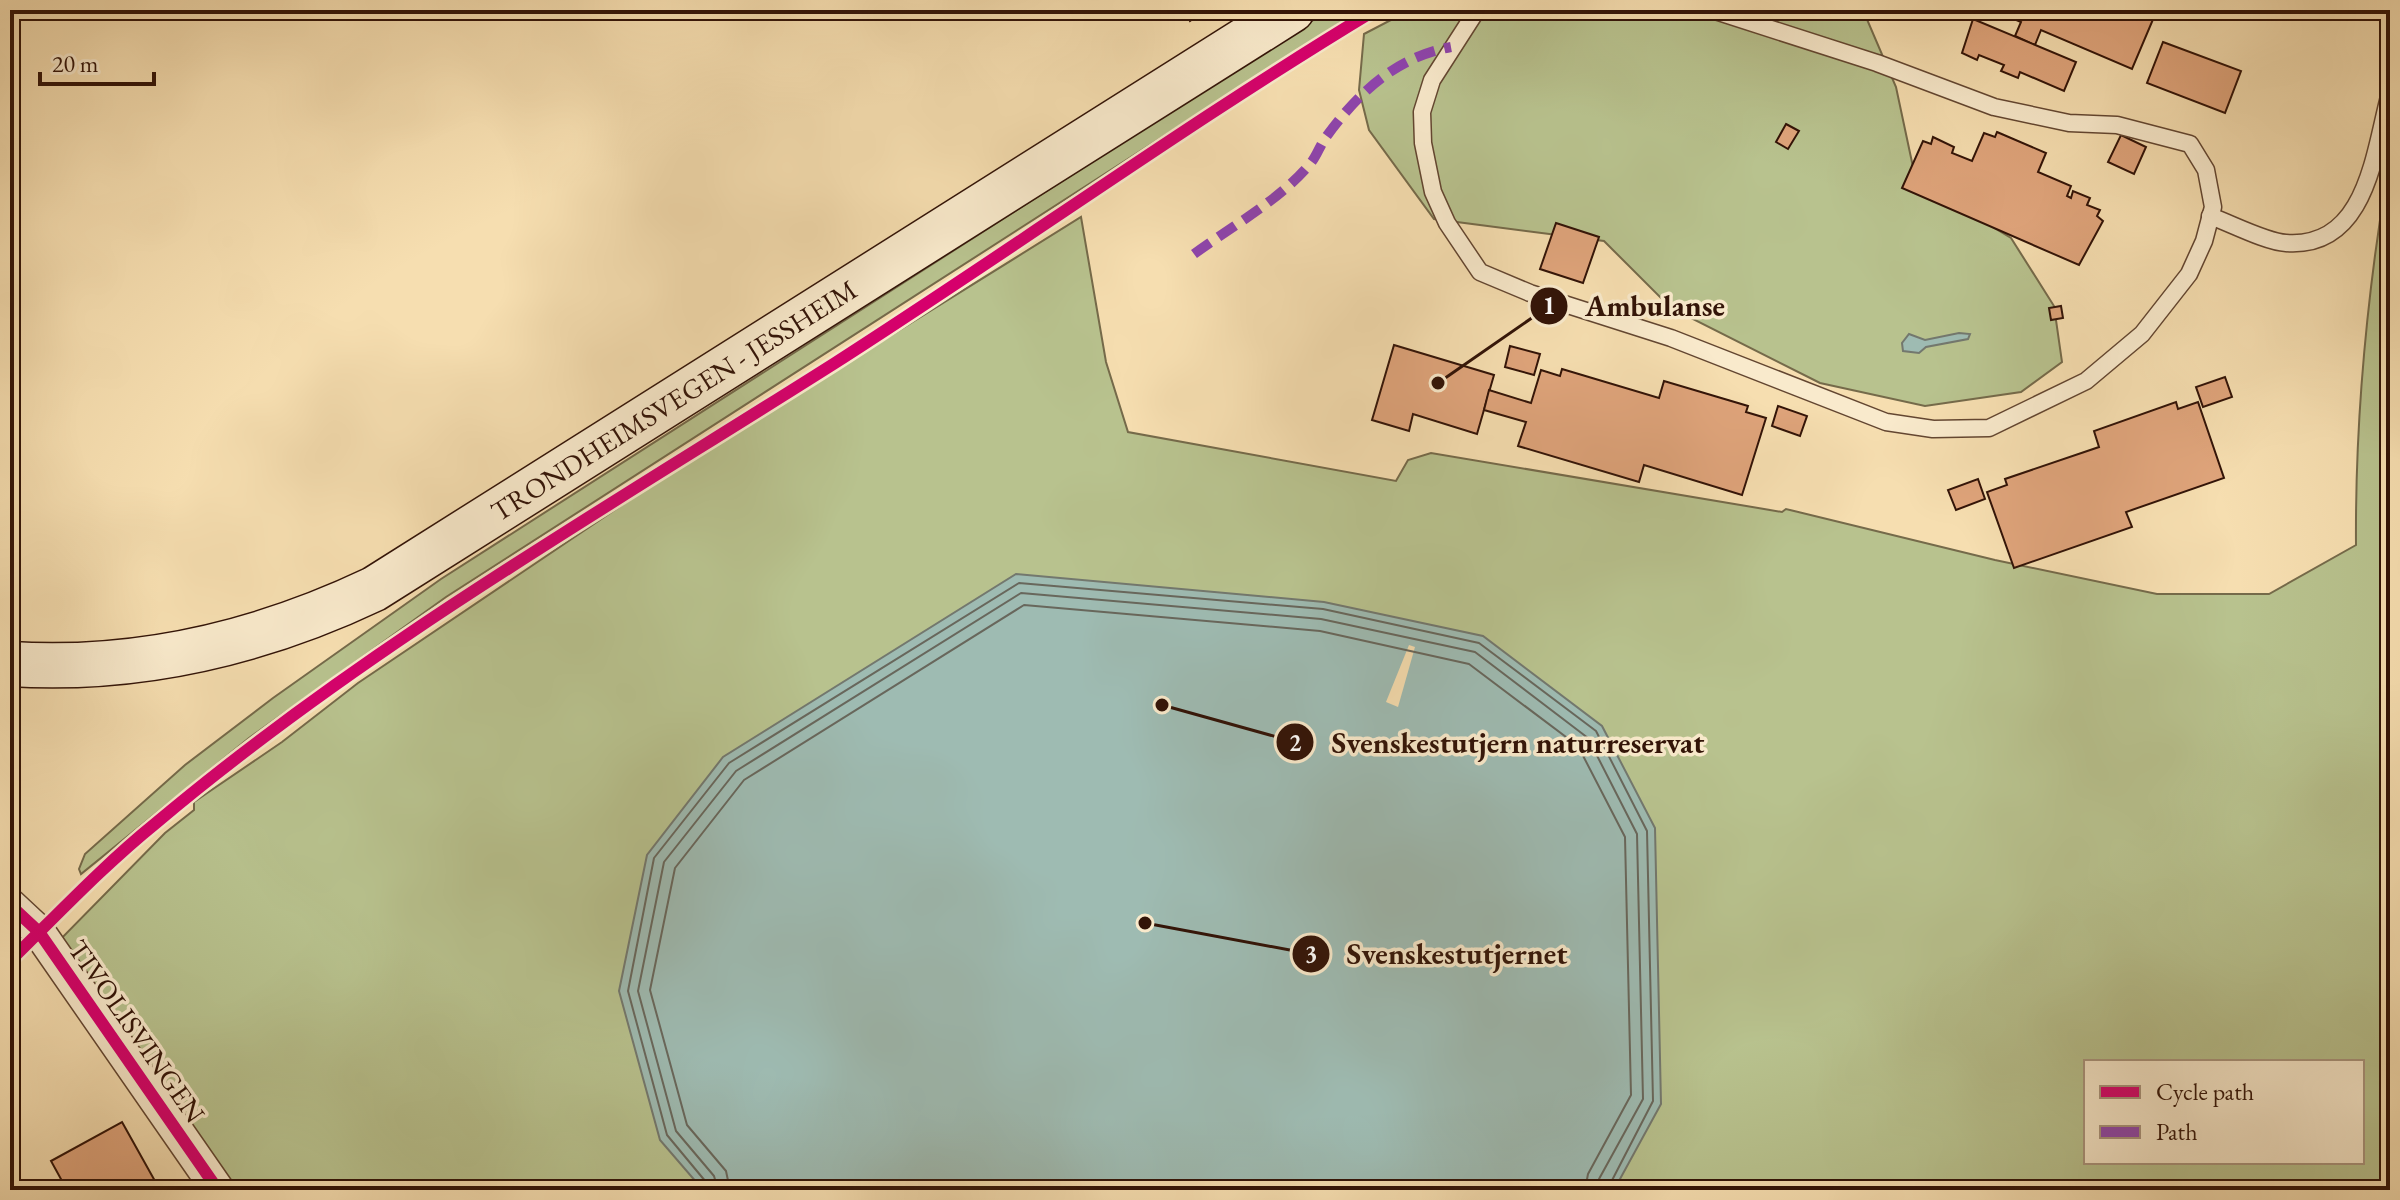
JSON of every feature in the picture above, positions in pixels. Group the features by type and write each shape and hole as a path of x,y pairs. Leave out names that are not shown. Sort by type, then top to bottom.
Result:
{"main road":[{"name":"TRONDHEIMSVEGEN - JESSHEIM","path":"10,664 107,665 220,647 276,630 374,589 1292,10"}],"street":[{"name":"TIVOLISVINGEN","path":"10,905 39,932 218,1190"}],"lane":[{"path":"1477,10 1432,80 1422,112 1423,143 1433,192 1447,223 1480,272 1530,293 1671,338 1886,422 1933,429 1989,428 2086,381 2142,334 2189,274 2213,207 2206,170 2190,144 2117,125 2069,123 1994,107 1877,63 1712,10"},
{"path":"2210,216 2285,243 2330,237 2349,219 2362,197 2390,93"}],"green space":[{"path":"1329,10 1360,10 446,597 249,738 81,874 79,869 85,854 185,765 273,698 441,579"},
{"path":"1410,10 1863,10 1896,87 1916,181 2011,238 2054,306 2062,362 2021,392 1925,406 1820,383 1671,308 1604,241 1434,219 1369,130 1359,90 1364,34"},
{"path":"2390,157 2390,1190 217,1190 46,954 165,833 194,810 194,802 282,742 358,683 668,474 1081,217 1106,362 1128,432 1396,481 1408,460 1431,453 1782,512 1786,509 1995,560 2157,594 2269,594 2356,545 2361,399 2369,302"}],"water":[{"path":"1959,333 1970,334 1968,339 1926,347 1919,353 1903,351 1902,343 1909,334 1925,340"},
{"path":"1016,574 1324,602 1483,636 1602,726 1655,828 1661,1104 1614,1190 703,1190 660,1140 619,991 647,855 723,757"}],"pier":[{"path":"1409,645 1415,647 1398,707 1386,702"}],"building":[{"path":"1185,10 1204,10 1204,11 1190,21"},
{"path":"1993,10 2157,10 2132,69 2041,30 2035,45 2015,36 2021,22"},
{"path":"1973,19 2076,62 2064,91 2020,72 2018,78 2001,71 2004,65 1979,55 1977,60 1962,53"},
{"path":"2163,42 2241,71 2225,113 2147,83"},
{"path":"1786,124 1799,131 1788,149 1776,142"},
{"path":"1997,132 2046,153 2038,172 2071,186 2067,196 2071,198 2073,191 2090,198 2087,205 2100,210 2097,216 2103,221 2079,265 1902,188 1923,141 1931,144 1933,137 1954,147 1952,153 1972,161 1984,133 1995,137"},
{"path":"2121,135 2146,147 2134,174 2108,162"},
{"path":"1556,223 1599,237 1583,283 1540,269"},
{"path":"2061,306 2063,318 2051,320 2049,308"},
{"path":"1394,345 1494,375 1477,434 1413,414 1409,431 1372,420"},
{"path":"1510,346 1540,354 1534,375 1505,367"},
{"path":"1562,369 1659,398 1664,381 1748,406 1746,412 1766,418 1742,495 1644,465 1639,482 1518,446 1526,422 1484,410 1489,390 1531,403 1541,370 1560,376"},
{"path":"2225,377 2232,397 2203,407 2196,387"},
{"path":"2176,402 2178,409 2198,402 2224,478 2126,512 2132,527 2014,568 1987,492 2007,485 2005,479 2099,447 2094,431"},
{"path":"1778,406 1807,416 1800,436 1772,426"},
{"path":"1978,479 1985,499 1956,510 1948,490"},
{"path":"122,1122 160,1190 67,1190 51,1161"}],"marked path":[{"path":"1194,254 1270,201 1298,177 1338,121 1380,79 1413,59 1451,47"}],"cycle path":[{"path":"10,961 137,839 318,697 574,526 835,363 1238,96 1375,10"},
{"path":"10,905 39,932 218,1190"}],"place":[{"name":"Ambulanse","path":"1438,383"},
{"name":"Svenskestutjern naturreservat","path":"1162,705"},
{"name":"Svenskestutjernet","path":"1145,923"}]}
